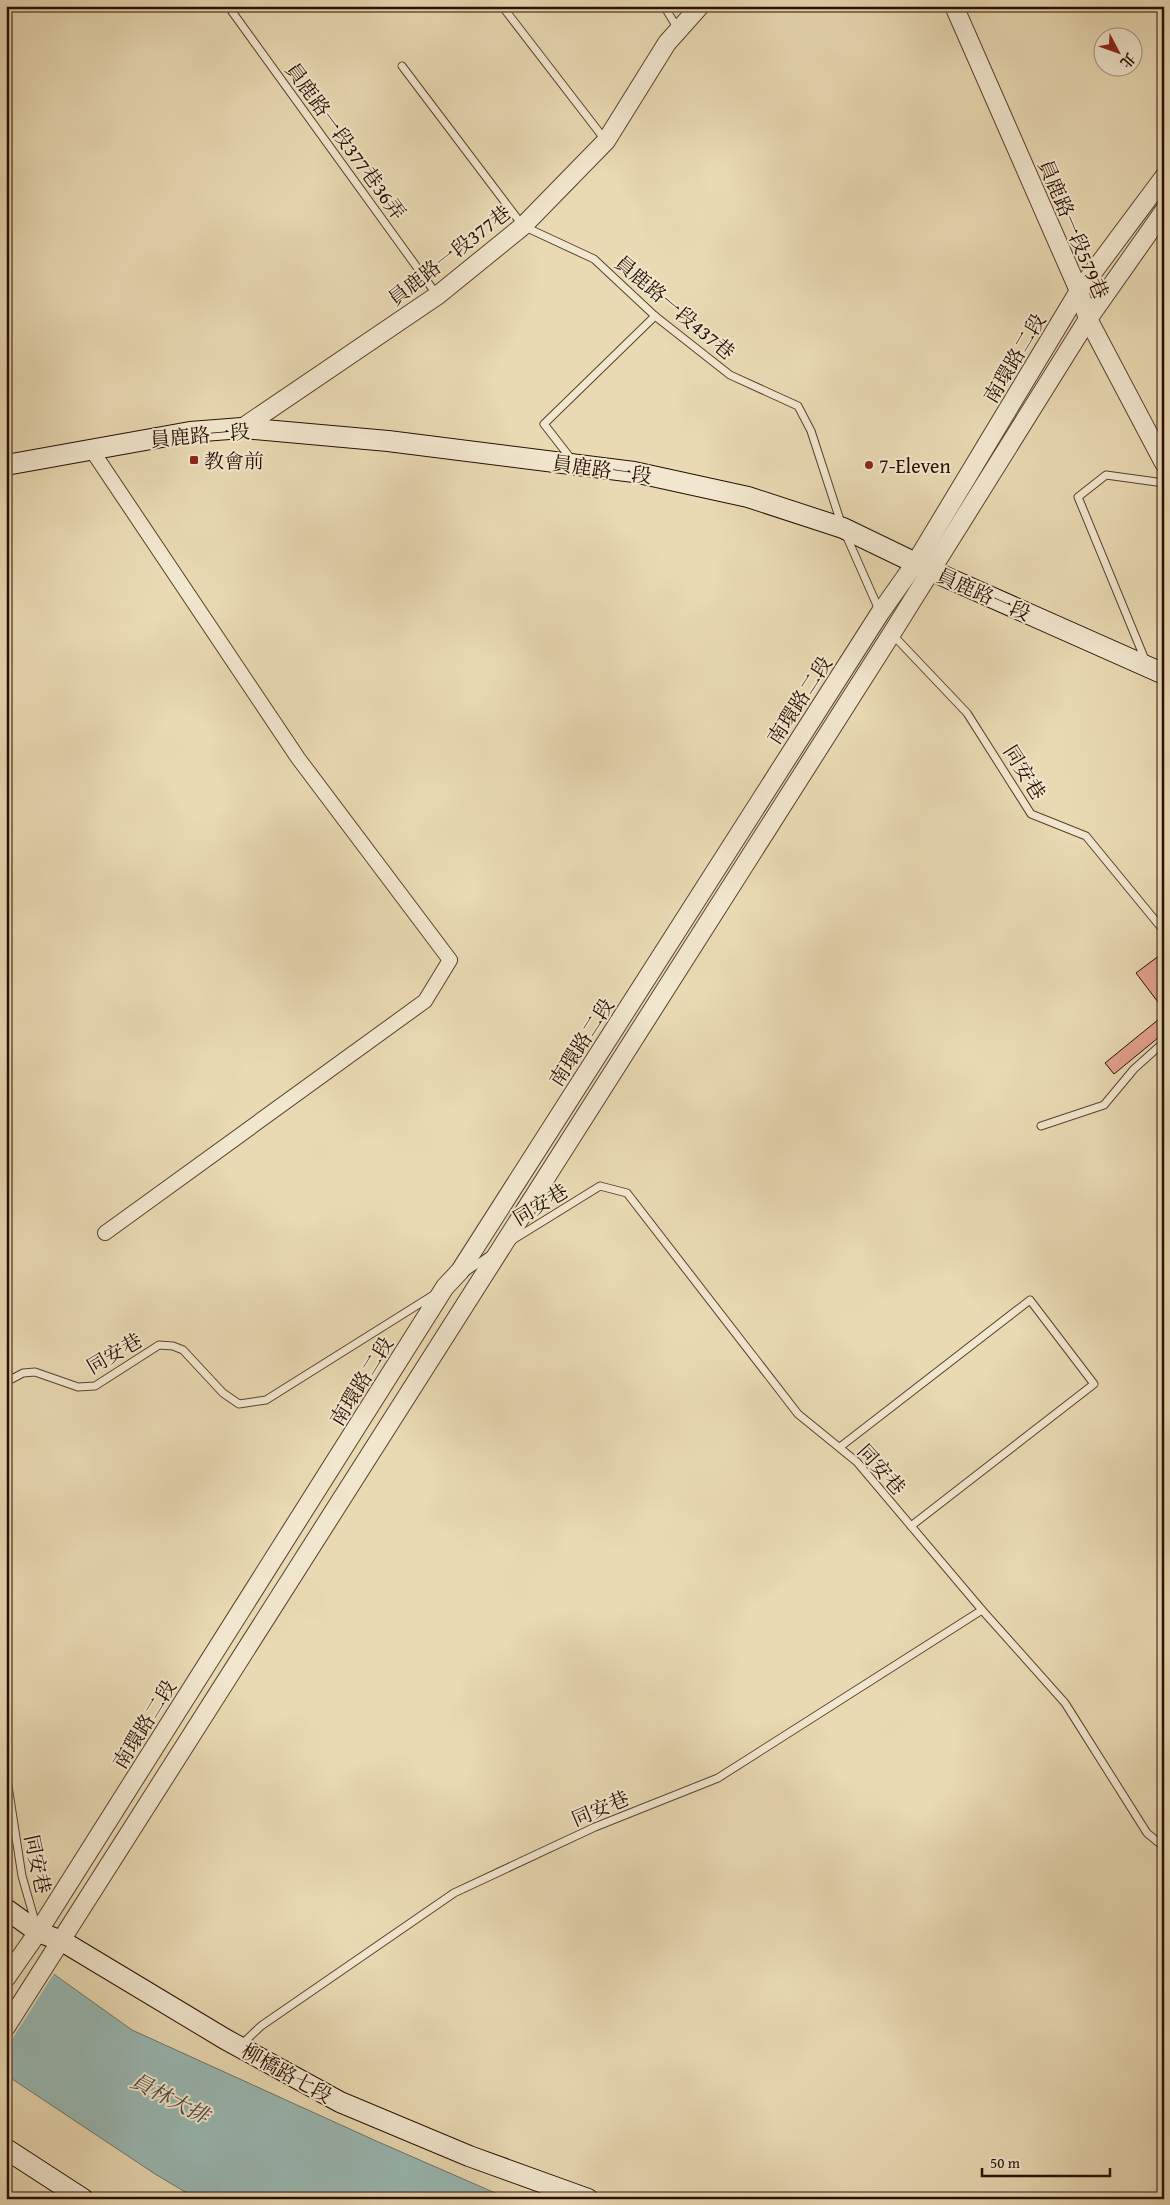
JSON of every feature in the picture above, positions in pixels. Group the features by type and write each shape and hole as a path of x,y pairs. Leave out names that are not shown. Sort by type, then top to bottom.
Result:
{"main road":[{"name":"員鹿路一段","path":"6,465 190,432 242,428 388,441 634,472 748,497 843,528 923,566 1156,670"},
{"name":"柳橋路七段","path":"6,1909 33,1939 62,1941 239,2047 340,2102 469,2156 588,2199"},
{"path":"6,2149 83,2199"}],"street":[{"name":"員鹿路一段377巷","path":"242,428 438,295 501,247 606,142 667,43 700,6"},
{"name":"員鹿路一段579巷","path":"954,6 1079,291 1088,319 1164,463"},
{"name":"南環路二段","path":"6,2027 892,634 923,566 1079,291 1164,177"},
{"name":"南環路二段","path":"6,1978 33,1939 446,1287 460,1271 880,613 923,566 1088,319 1164,212"},
{"path":"91,449 298,758 450,960 425,1001 105,1233"}],"lane":[{"name":"員鹿路一段377巷36弄","path":"228,6 438,295"},
{"path":"502,6 606,142"},
{"path":"664,6 678,30"},
{"path":"402,66 523,226"},
{"name":"員鹿路一段437巷","path":"523,226 594,259 655,316 730,375 798,406 811,431 843,528 880,613"},
{"path":"575,464 544,424 655,316"},
{"path":"1156,670 1078,497 1106,475 1164,483"},
{"name":"同安巷","path":"892,634 967,713 1031,814 1086,836 1164,931"},
{"path":"1041,1126 1104,1104 1134,1069 1164,1042"},
{"name":"同安巷","path":"6,1382 23,1372 35,1372 78,1387 95,1386 159,1345 173,1346 183,1350 223,1393 239,1404 266,1400 446,1287 502,1246 600,1186 627,1193 798,1414 857,1462 982,1610 1065,1703 1146,1833 1164,1847"},
{"path":"840,1447 1030,1300 1094,1384 911,1526"},
{"name":"同安巷","path":"239,2047 262,2026 454,1893 594,1827 718,1778 982,1610"},
{"name":"同安巷","path":"6,1773 33,1939"}],"water":[{"name":"員林大排","path":"6,1940 132,2030 509,2199 197,2199 155,2174 6,2075"}],"pier":[{"path":"7,1938 55,1972 6,2049 6,1940"}],"building":[{"path":"1164,952 1164,1010 1136,973"},
{"path":"1164,1015 1164,1033 1114,1074 1105,1063"}],"place":[{"name":"教會前","path":"194,460"},
{"name":"7-Eleven","path":"869,465"}]}
